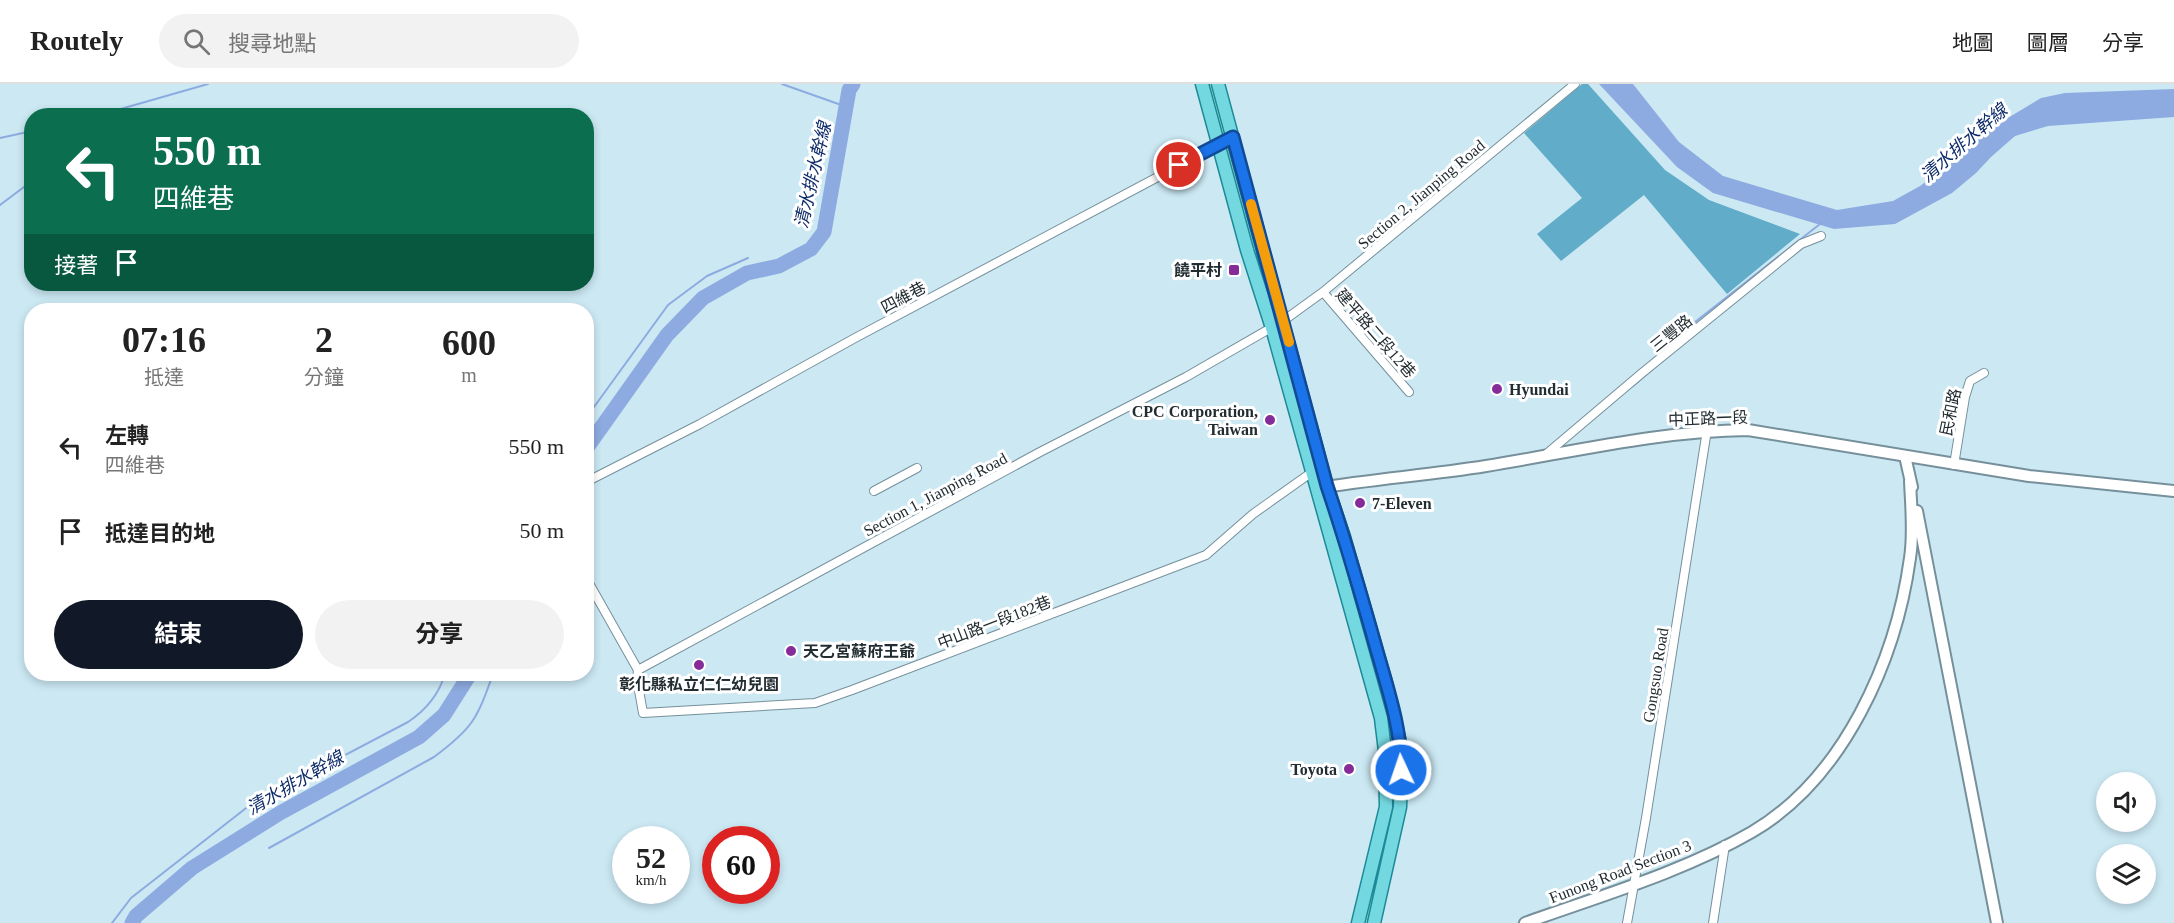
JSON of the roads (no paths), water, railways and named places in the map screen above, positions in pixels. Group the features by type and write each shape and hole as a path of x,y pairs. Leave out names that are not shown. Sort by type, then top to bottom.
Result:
{"main road":[{"path":"1202,84 1247,250 1317,469"},
{"path":"1218,84 1283,321 1321,487 1381,718 1385,750 1386,807 1358,923"},
{"path":"1321,487 1344,537 1386,683 1402,751 1400,807 1374,923"}],"street":[{"name":"Section 2, Jianping Road","path":"1283,321 1323,292 1575,84"},
{"name":"四維巷","path":"594,478 700,424 1218,143 1233,137"},
{"name":"三豐路","path":"1543,457 1801,244 1821,236"},
{"name":"建平路二段12巷","path":"1323,292 1409,392"},
{"name":"Section 1, Jianping Road","path":"638,670 1040,452 1186,377 1283,321"},
{"name":"民和路","path":"1954,465 1970,381 1984,373"},
{"name":"中正路一段","path":"1321,487 1452,471 1664,435 1707,430 1748,430 2029,476 2174,491"},
{"name":"Gongsuo Road","path":"1627,923 1646,818 1707,430"},
{"path":"1905,456 1997,923"},
{"path":"874,491 917,468"},
{"name":"中山路一段182巷","path":"638,670 637,679 643,713 815,703 1206,555 1253,514 1317,469"},
{"name":"Funong Road Section 3","path":"1525,923 1695,860 1753,831 1788,804 1826,766 1860,715 1886,661 1904,598 1911,556 1911,481"},
{"path":"1911,556 1921,551 1925,554"},
{"path":"594,592 638,670"},
{"path":"1713,923 1725,845"}],"waterway":[{"path":"124,108 208,84"},
{"path":"782,84 847,107"},
{"name":"清水排水幹線","path":"594,438 667,335 703,298 747,273 779,266 811,249 824,232 849,90 853,84"},
{"path":"0,138 24,133"},
{"path":"0,205 24,187"},
{"path":"1687,332 1690,326 1820,224"},
{"path":"594,407 668,305 707,276 748,258"},
{"path":"1633,386 1681,345"},
{"path":"112,923 131,898 250,805 408,722 426,707 442,681"},
{"name":"清水排水幹線","path":"132,923 136,916 192,868 280,813 419,737 444,715 466,681"},
{"path":"269,848 434,757 466,730 472,722 483,702 490,681"}],"place":[{"name":"饒平村","path":"1234,270"},
{"name":"Hyundai","path":"1497,389"},
{"name":"CPC Corporation, Taiwan","path":"1270,420"},
{"name":"7-Eleven","path":"1360,503"},
{"name":"天乙宮蘇府王爺","path":"791,651"},
{"name":"彰化縣私立仁仁幼兒園","path":"699,665"},
{"name":"Toyota","path":"1349,769"}]}
